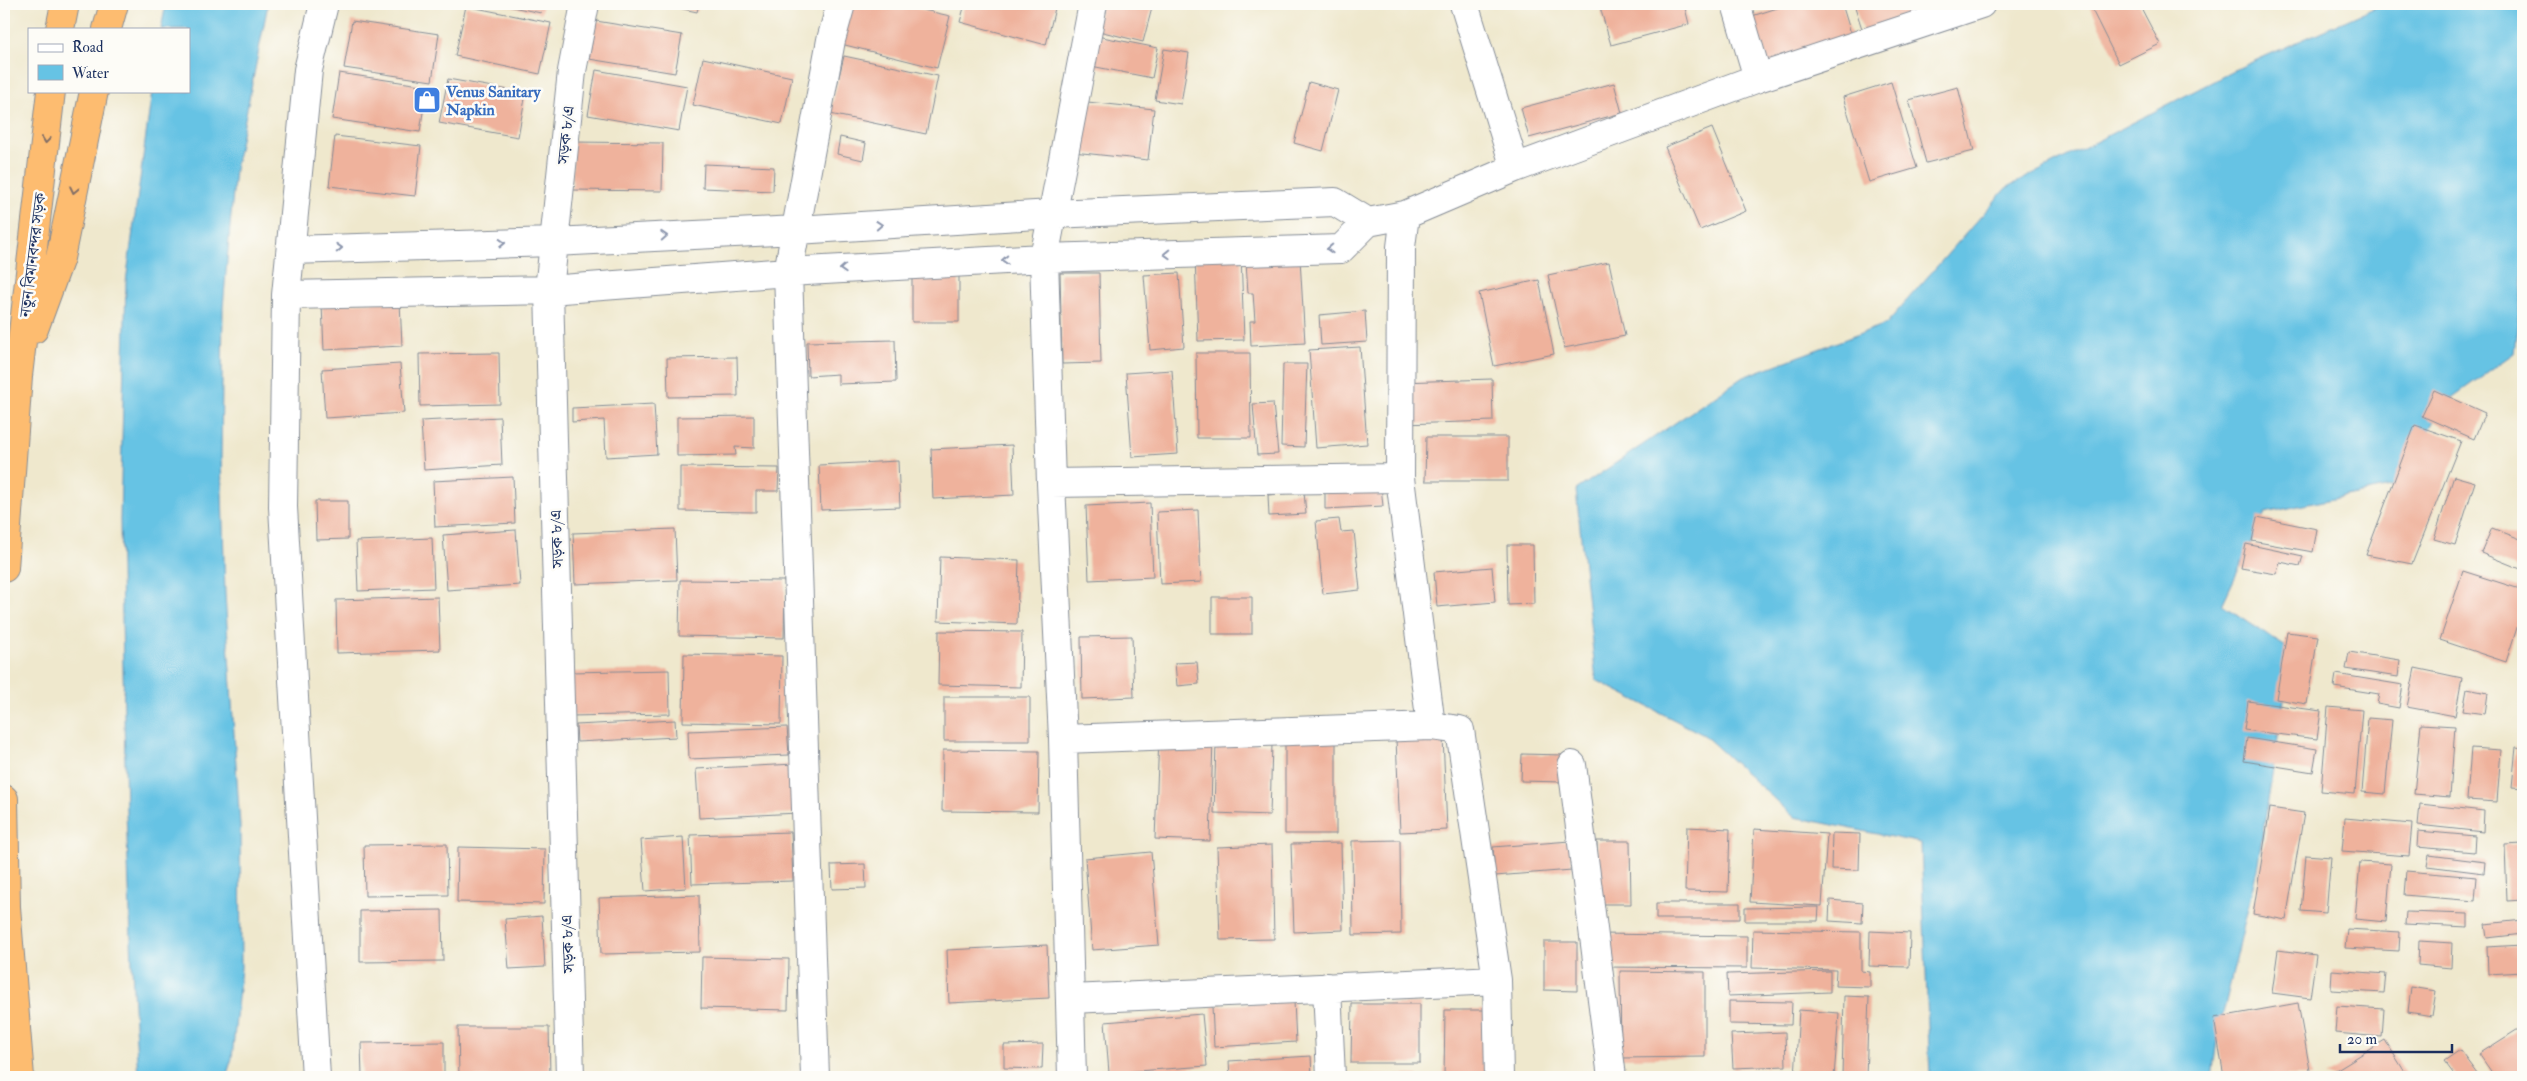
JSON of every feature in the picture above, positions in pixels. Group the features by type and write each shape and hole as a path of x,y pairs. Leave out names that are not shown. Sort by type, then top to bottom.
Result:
{"highway":[{"path":"60,28 65,4"},
{"path":"107,28 114,4"},
{"name":"নতুন বিমানবন্দর সড়ক","path":"4,568 18,376 51,92"},
{"path":"18,376 60,258 94,92"},
{"path":"4,799 6,907 20,1077"}],"street":[{"path":"316,1077 283,507 286,295 308,70 324,4"},
{"name":"সড়ক ৮/এ","path":"570,1077 549,290 572,71 585,4"},
{"path":"815,1077 788,272 831,40 841,4"},
{"path":"1072,1077 1063,739 1051,483 1044,258 1093,4"},
{"path":"1464,4 1515,168"},
{"path":"1736,4 1758,78"},
{"path":"286,295 549,290 788,272 1044,258 1341,249 1368,222 1405,216 1515,168 1758,78 1981,4"},
{"path":"291,250 554,242 797,230 1052,214 1335,202 1368,222"},
{"path":"1405,216 1401,248 1400,478 1431,726"},
{"path":"1051,483 1400,478"},
{"path":"1063,739 1431,726 1460,730 1496,980 1499,1077"},
{"path":"1572,764 1612,1077"},
{"path":"1071,999 1496,980"},
{"path":"1327,988 1331,1077"}],"water":[{"path":"166,4 268,4 235,169 223,307 221,457 225,594 240,826 241,968 232,1058 226,1077 138,1077 126,812 120,520 126,282 152,92 190,92 190,28 161,28"},
{"path":"2383,4 2523,4 2523,277 2514,353 2443,404 2399,485 2265,513 2222,605 2292,651 2257,869 2217,1040 2212,1077 1930,1077 1921,843 1794,817 1704,735 1596,680 1576,490 1743,377 1886,324 2006,188 2241,67"}],"building":[{"path":"498,4 543,4 541,13"},
{"path":"661,4 699,4 697,12"},
{"path":"842,4 897,4 950,16 937,68 833,42"},
{"path":"965,4 1056,4 1046,45 960,22"},
{"path":"1102,4 1153,4 1143,42 1095,30"},
{"path":"1599,4 1684,4 1689,24 1611,45"},
{"path":"1790,4 1842,4 1853,40 1769,66 1752,16"},
{"path":"1854,4 1947,4 1865,38"},
{"path":"2089,4 2139,4 2160,44 2119,64"},
{"path":"466,6 551,23 540,74 455,56"},
{"path":"352,21 439,34 432,81 344,68"},
{"path":"596,21 682,35 675,73 589,59"},
{"path":"1097,36 1158,48 1152,78 1091,66"},
{"path":"1164,49 1189,53 1181,104 1155,100"},
{"path":"844,56 938,76 926,134 830,114"},
{"path":"703,58 792,77 782,124 693,105"},
{"path":"596,70 687,86 679,131 588,115"},
{"path":"339,73 427,86 420,132 332,119"},
{"path":"448,79 526,93 518,137 439,123"},
{"path":"1309,82 1338,90 1323,151 1294,143"},
{"path":"1891,82 1917,168 1869,182 1843,97"},
{"path":"1614,83 1622,113 1529,138 1521,108"},
{"path":"1958,87 1974,151 1926,163 1909,100"},
{"path":"1078,101 1154,109 1148,160 1073,152"},
{"path":"1712,128 1746,211 1700,230 1665,147"},
{"path":"335,136 421,146 415,196 329,186"},
{"path":"840,137 866,143 863,160 837,154"},
{"path":"573,142 663,143 662,191 572,190"},
{"path":"704,164 774,167 773,191 703,188"},
{"path":"1241,254 1244,340 1198,341 1195,256"},
{"path":"1300,259 1305,343 1251,346 1250,321 1255,321 1253,293 1248,293 1246,262"},
{"path":"1609,262 1625,336 1564,348 1548,275"},
{"path":"912,270 959,270 959,322 912,322"},
{"path":"1060,273 1099,273 1101,363 1062,364"},
{"path":"1179,273 1184,347 1150,350 1144,275"},
{"path":"1539,280 1554,354 1494,366 1479,293"},
{"path":"400,301 402,346 324,350 322,305"},
{"path":"1365,311 1367,342 1321,345 1319,315"},
{"path":"895,340 896,382 838,384 838,374 808,376 807,342"},
{"path":"1360,347 1367,444 1316,448 1309,350"},
{"path":"499,353 500,404 420,406 419,354"},
{"path":"1196,353 1250,353 1251,438 1197,438"},
{"path":"737,357 738,396 668,397 667,358"},
{"path":"400,364 404,413 325,418 322,369"},
{"path":"1283,364 1307,364 1304,447 1281,446"},
{"path":"1172,370 1178,454 1132,457 1126,373"},
{"path":"1492,379 1493,421 1403,424 1401,382"},
{"path":"2434,390 2485,413 2474,439 2422,416"},
{"path":"1273,403 1278,454 1257,455 1253,404"},
{"path":"654,404 657,454 606,457 604,420 572,422 572,408"},
{"path":"754,416 754,448 735,447 736,455 677,456 677,417"},
{"path":"500,417 502,465 424,470 421,421"},
{"path":"2415,425 2461,441 2412,564 2366,555"},
{"path":"1426,437 1508,437 1508,481 1425,481"},
{"path":"1012,445 1014,495 933,499 931,449"},
{"path":"898,461 900,507 821,510 819,465"},
{"path":"680,467 779,468 778,491 756,491 756,512 680,511"},
{"path":"2454,476 2475,482 2455,545 2434,539"},
{"path":"513,477 515,523 435,527 433,481"},
{"path":"1381,486 1383,506 1325,509 1325,489"},
{"path":"1304,492 1306,514 1269,516 1268,495"},
{"path":"315,501 348,501 348,539 316,540"},
{"path":"1150,503 1153,577 1089,580 1086,506"},
{"path":"1198,510 1201,582 1160,584 1157,512"},
{"path":"2257,517 2317,529 2313,552 2252,541"},
{"path":"1339,519 1341,532 1354,531 1360,590 1323,594 1316,521"},
{"path":"2492,528 2523,540 2523,570 2481,553"},
{"path":"675,529 677,580 575,584 573,533"},
{"path":"516,530 520,585 447,590 443,535"},
{"path":"432,538 434,588 358,591 356,541"},
{"path":"2246,544 2303,556 2300,566 2280,562 2276,574 2241,568"},
{"path":"1507,545 1533,545 1534,604 1508,605"},
{"path":"940,557 1019,560 1017,624 938,621"},
{"path":"1492,567 1495,602 1437,607 1434,572"},
{"path":"2463,571 2523,590 2523,609 2506,662 2440,640"},
{"path":"680,580 785,581 784,638 679,636"},
{"path":"438,597 440,650 337,653 336,600"},
{"path":"1212,597 1252,597 1252,634 1212,634"},
{"path":"939,631 1022,632 1021,687 938,685"},
{"path":"2287,632 2318,636 2307,704 2276,699"},
{"path":"1132,636 1134,697 1082,699 1081,637"},
{"path":"2349,652 2400,660 2398,677 2346,669"},
{"path":"684,654 782,656 781,724 683,722"},
{"path":"1197,662 1199,684 1177,686 1175,663"},
{"path":"2415,668 2462,678 2455,716 2407,707"},
{"path":"669,670 670,714 571,716 570,672"},
{"path":"2336,674 2403,685 2399,708 2377,704 2379,694 2334,687"},
{"path":"2467,689 2488,693 2485,714 2463,711"},
{"path":"944,697 1030,697 1030,741 944,741"},
{"path":"2248,701 2321,711 2317,739 2244,730"},
{"path":"2328,707 2362,710 2355,794 2321,791"},
{"path":"2368,718 2392,720 2385,794 2362,792"},
{"path":"675,720 676,737 577,742 576,725"},
{"path":"2421,724 2455,726 2450,797 2414,794"},
{"path":"787,727 789,755 689,759 688,731"},
{"path":"1159,737 1213,739 1210,841 1155,839"},
{"path":"1443,737 1447,830 1400,832 1396,739"},
{"path":"2247,738 2317,749 2313,772 2244,761"},
{"path":"1285,739 1336,739 1336,834 1285,834"},
{"path":"1216,742 1272,744 1270,815 1214,813"},
{"path":"2516,747 2523,748 2523,788 2512,787"},
{"path":"2471,748 2501,750 2497,802 2467,800"},
{"path":"943,750 1039,751 1038,812 942,811"},
{"path":"1522,754 1563,755 1563,782 1521,781"},
{"path":"795,764 798,813 699,818 696,769"},
{"path":"2420,804 2484,811 2483,832 2418,825"},
{"path":"2270,808 2304,813 2286,920 2253,914"},
{"path":"2345,818 2412,824 2409,856 2342,851"},
{"path":"1687,827 1730,829 1728,892 1685,891"},
{"path":"1754,829 1827,834 1822,906 1750,902"},
{"path":"2418,831 2475,836 2474,852 2417,847"},
{"path":"791,832 793,881 692,884 690,835"},
{"path":"1832,833 1860,834 1859,870 1831,869"},
{"path":"683,837 686,888 645,891 641,840"},
{"path":"1400,840 1401,934 1353,935 1352,841"},
{"path":"1570,841 1572,870 1495,876 1493,847"},
{"path":"1597,841 1630,841 1631,904 1597,904"},
{"path":"1341,843 1343,930 1294,932 1291,844"},
{"path":"447,844 448,895 365,896 364,845"},
{"path":"2523,844 2523,900 2507,901 2505,845"},
{"path":"1272,845 1274,939 1220,940 1217,847"},
{"path":"458,847 545,849 544,904 457,902"},
{"path":"1151,852 1159,945 1092,950 1085,858"},
{"path":"2306,855 2331,857 2326,913 2301,911"},
{"path":"2429,855 2485,862 2484,873 2427,866"},
{"path":"2360,862 2391,864 2386,922 2355,919"},
{"path":"865,864 866,888 832,889 831,865"},
{"path":"2406,871 2477,877 2475,901 2404,895"},
{"path":"699,895 700,952 601,954 599,898"},
{"path":"1830,900 1863,903 1862,923 1829,921"},
{"path":"1656,903 1740,903 1740,919 1656,919"},
{"path":"1819,907 1818,921 1745,921 1745,908"},
{"path":"442,910 443,961 360,962 360,911"},
{"path":"2406,912 2468,914 2468,927 2405,924"},
{"path":"542,916 545,967 509,969 505,919"},
{"path":"2523,920 2523,934 2487,938 2485,924"},
{"path":"2347,929 2400,932 2399,951 2345,948"},
{"path":"1753,930 1861,932 1861,971 1870,972 1870,987 1835,986 1836,970 1752,968"},
{"path":"1870,931 1910,933 1909,967 1869,966"},
{"path":"1600,934 1747,936 1747,968 1599,967"},
{"path":"2419,941 2452,943 2451,968 2418,965"},
{"path":"1544,942 1577,942 1577,991 1544,990"},
{"path":"1047,945 1049,998 949,1003 947,950"},
{"path":"2522,945 2523,972 2488,974 2487,947"},
{"path":"2278,950 2316,955 2310,998 2272,993"},
{"path":"702,957 789,959 788,1010 701,1008"},
{"path":"2332,970 2386,974 2384,993 2331,990"},
{"path":"1620,971 1705,972 1705,1057 1621,1058"},
{"path":"1830,971 1830,992 1728,996 1727,974"},
{"path":"2411,987 2436,991 2432,1016 2408,1012"},
{"path":"1844,996 1869,997 1866,1077 1842,1077"},
{"path":"1294,1001 1296,1042 1214,1047 1212,1006"},
{"path":"1729,1001 1792,1002 1791,1025 1729,1024"},
{"path":"2298,1003 2311,1076 2224,1077 2214,1018"},
{"path":"1352,1004 1420,1004 1420,1063 1351,1063"},
{"path":"2337,1006 2384,1009 2382,1037 2335,1033"},
{"path":"1445,1010 1505,1010 1505,1077 1444,1077"},
{"path":"1799,1010 1839,1013 1834,1077 1795,1077"},
{"path":"1202,1014 1207,1066 1109,1073 1105,1022"},
{"path":"2523,1026 2523,1077 2495,1077 2479,1054"},
{"path":"458,1027 549,1027 550,1077 459,1077"},
{"path":"1785,1032 1786,1066 1733,1068 1731,1034"},
{"path":"2385,1040 2408,1077 2324,1077"},
{"path":"444,1042 444,1077 362,1077 361,1043"},
{"path":"1043,1044 1042,1069 1004,1068 1004,1045"},
{"path":"2460,1050 2480,1077 2456,1077 2444,1061"},
{"path":"1311,1056 1312,1077 1230,1077 1229,1061"},
{"path":"1357,1075 1418,1075 1418,1077 1357,1077"}],"place":[{"name":"Venus Sanitary Napkin","path":"427,100"}]}
